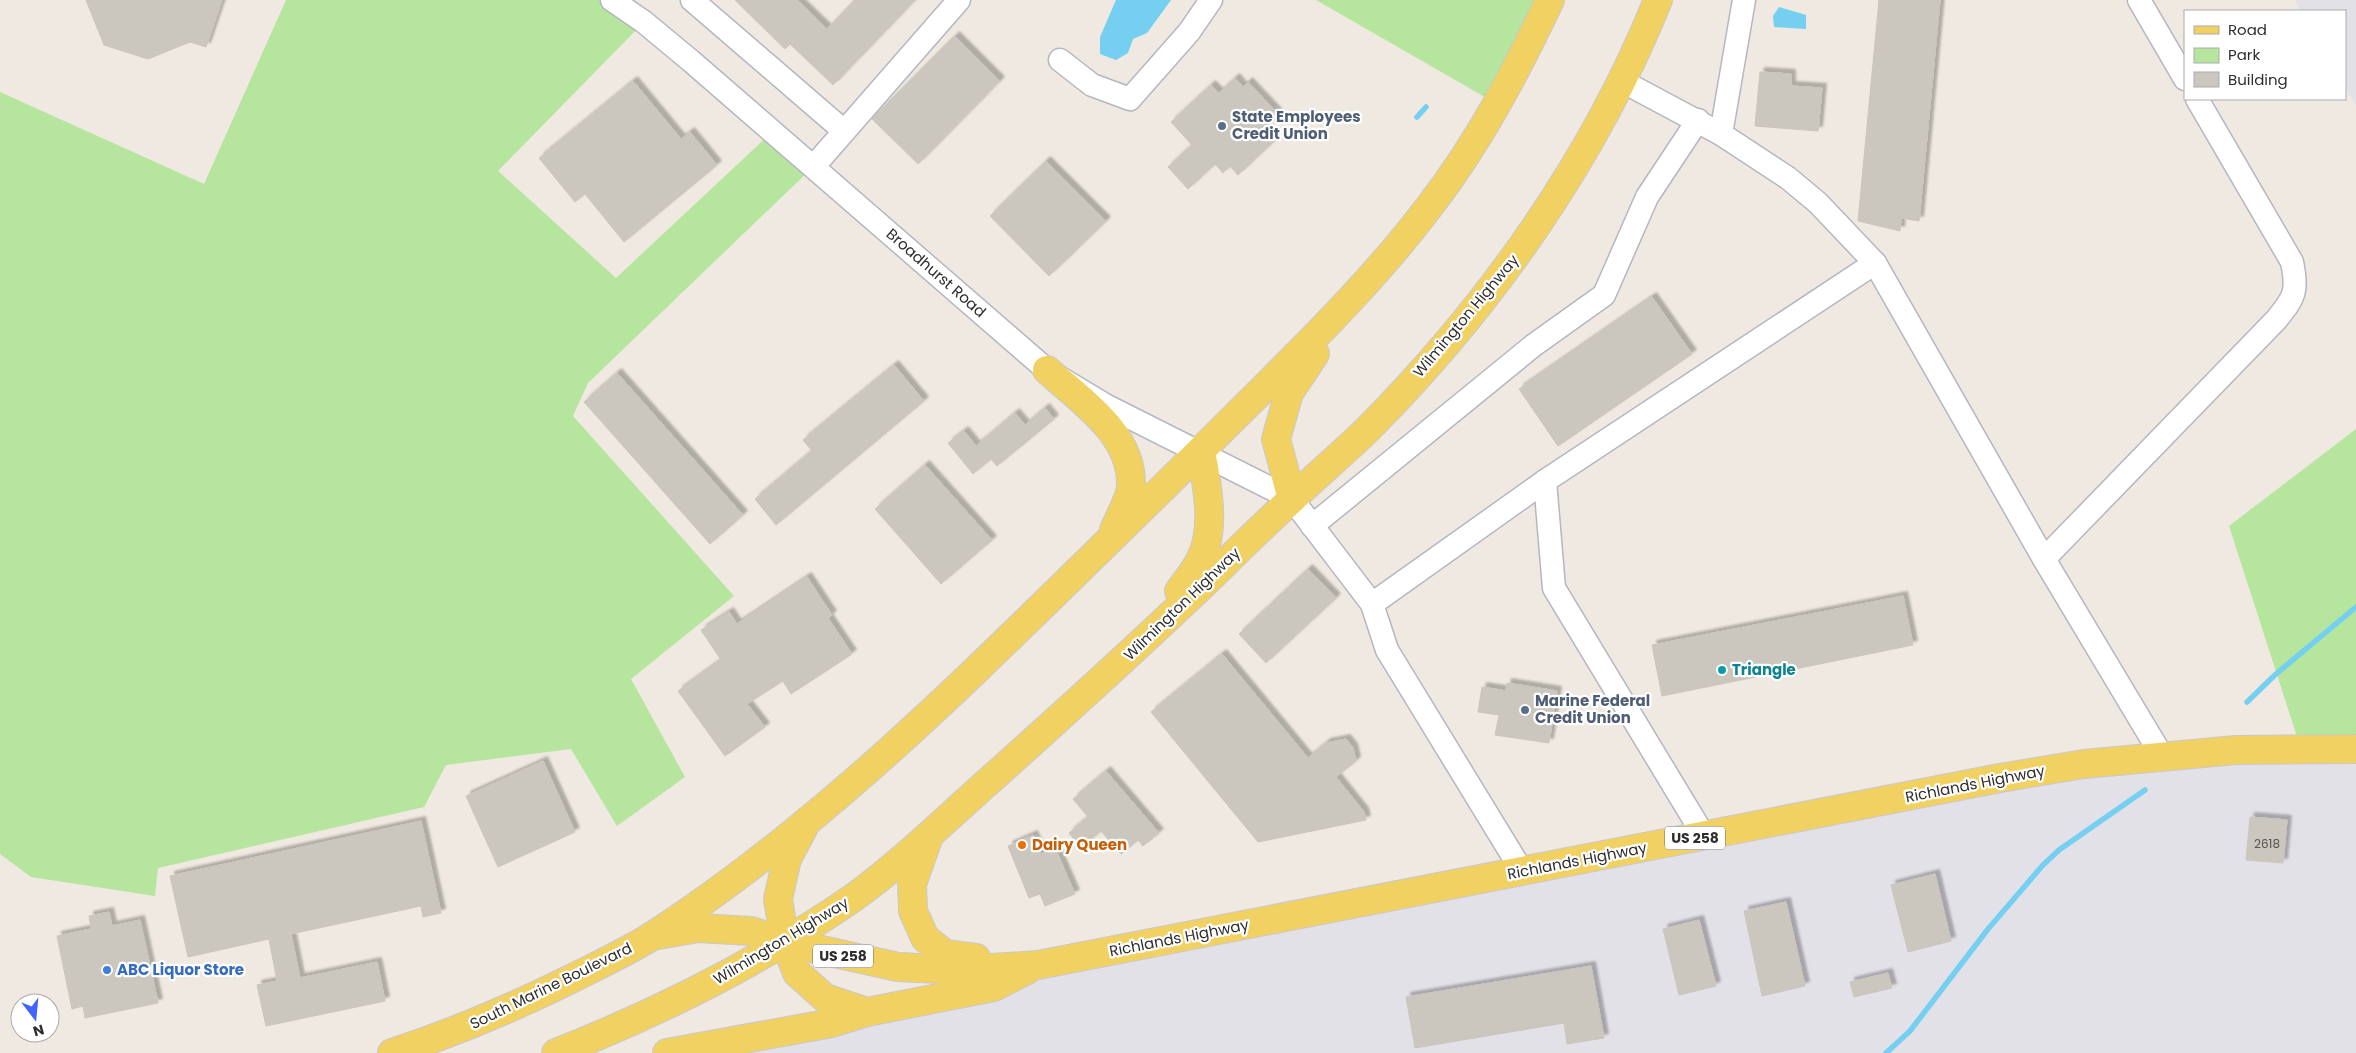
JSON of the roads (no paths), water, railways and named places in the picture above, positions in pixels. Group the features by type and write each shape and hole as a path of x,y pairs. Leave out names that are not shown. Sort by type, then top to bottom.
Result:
{"main road":[{"path":"652,936 727,885 806,823 970,676 1201,451 1350,301 1430,207 1479,135 1524,56 1550,0"},
{"name":"Wilmington Highway","path":"556,1053 622,1027 720,979 785,942 856,896 929,834 1142,643 1371,425 1448,342 1512,262 1568,177 1622,81 1658,0"},
{"path":"1292,499 1276,440 1289,393 1350,301"},
{"path":"1047,370 1107,425 1127,455 1132,485 1110,539"},
{"path":"1142,643 1200,561 1210,527 1201,451"},
{"name":"Richlands Highway","path":"652,936 698,928 751,931 785,942 898,967 960,970 1038,965 2000,778 2084,764 2236,750 2356,749"},
{"path":"806,823 787,859 778,899 785,942 797,973 825,998 867,1012"},
{"path":"929,834 912,884 913,911 925,938 946,954 1038,965"},
{"name":"South Marine Boulevard","path":"392,1053 446,1036 524,1003 652,936"},
{"name":"Richlands Highway","path":"667,1053 832,1023 867,1012 994,987 1038,965"}],"street":[{"name":"Broadhurst Road","path":"612,0 644,22 814,166 1047,370 1105,405 1201,451 1292,499"},
{"path":"692,0 844,131"},
{"path":"814,166 958,0"},
{"path":"1060,60 1092,86 1130,99 1189,32 1211,0"},
{"path":"1720,134 1744,0"},
{"path":"2139,0 2184,77"},
{"path":"1622,81 1698,120 1788,178 1818,203 1875,262 2044,559 2162,756"},
{"path":"2044,559 2276,320 2290,304 2297,284 2292,262 2198,100"},
{"path":"1312,526 1534,345 1604,295 1647,197 1698,120"},
{"path":"1372,604 1545,481 1875,262"},
{"path":"1545,481 1554,588 1704,836"},
{"path":"1292,499 1372,604 1387,650 1522,871"}],"water":[{"path":"1116,0 1171,0 1147,33 1133,39 1128,53 1116,60 1100,54 1100,37"},
{"path":"1779,7 1806,15 1806,29 1774,27 1773,16"}],"waterway":[{"path":"1417,117 1426,107"},
{"path":"2247,702 2276,674 2356,607"},
{"path":"1886,1053 1910,1031 1988,929 2043,865 2059,850 2145,790"}],"place":[{"name":"State Employees Credit Union","path":"1222,126"},
{"name":"Triangle","path":"1722,670"},
{"name":"Marine Federal Credit Union","path":"1525,710"},
{"name":"Dairy Queen","path":"1022,845"},
{"name":"ABC Liquor Store","path":"107,970"}]}
